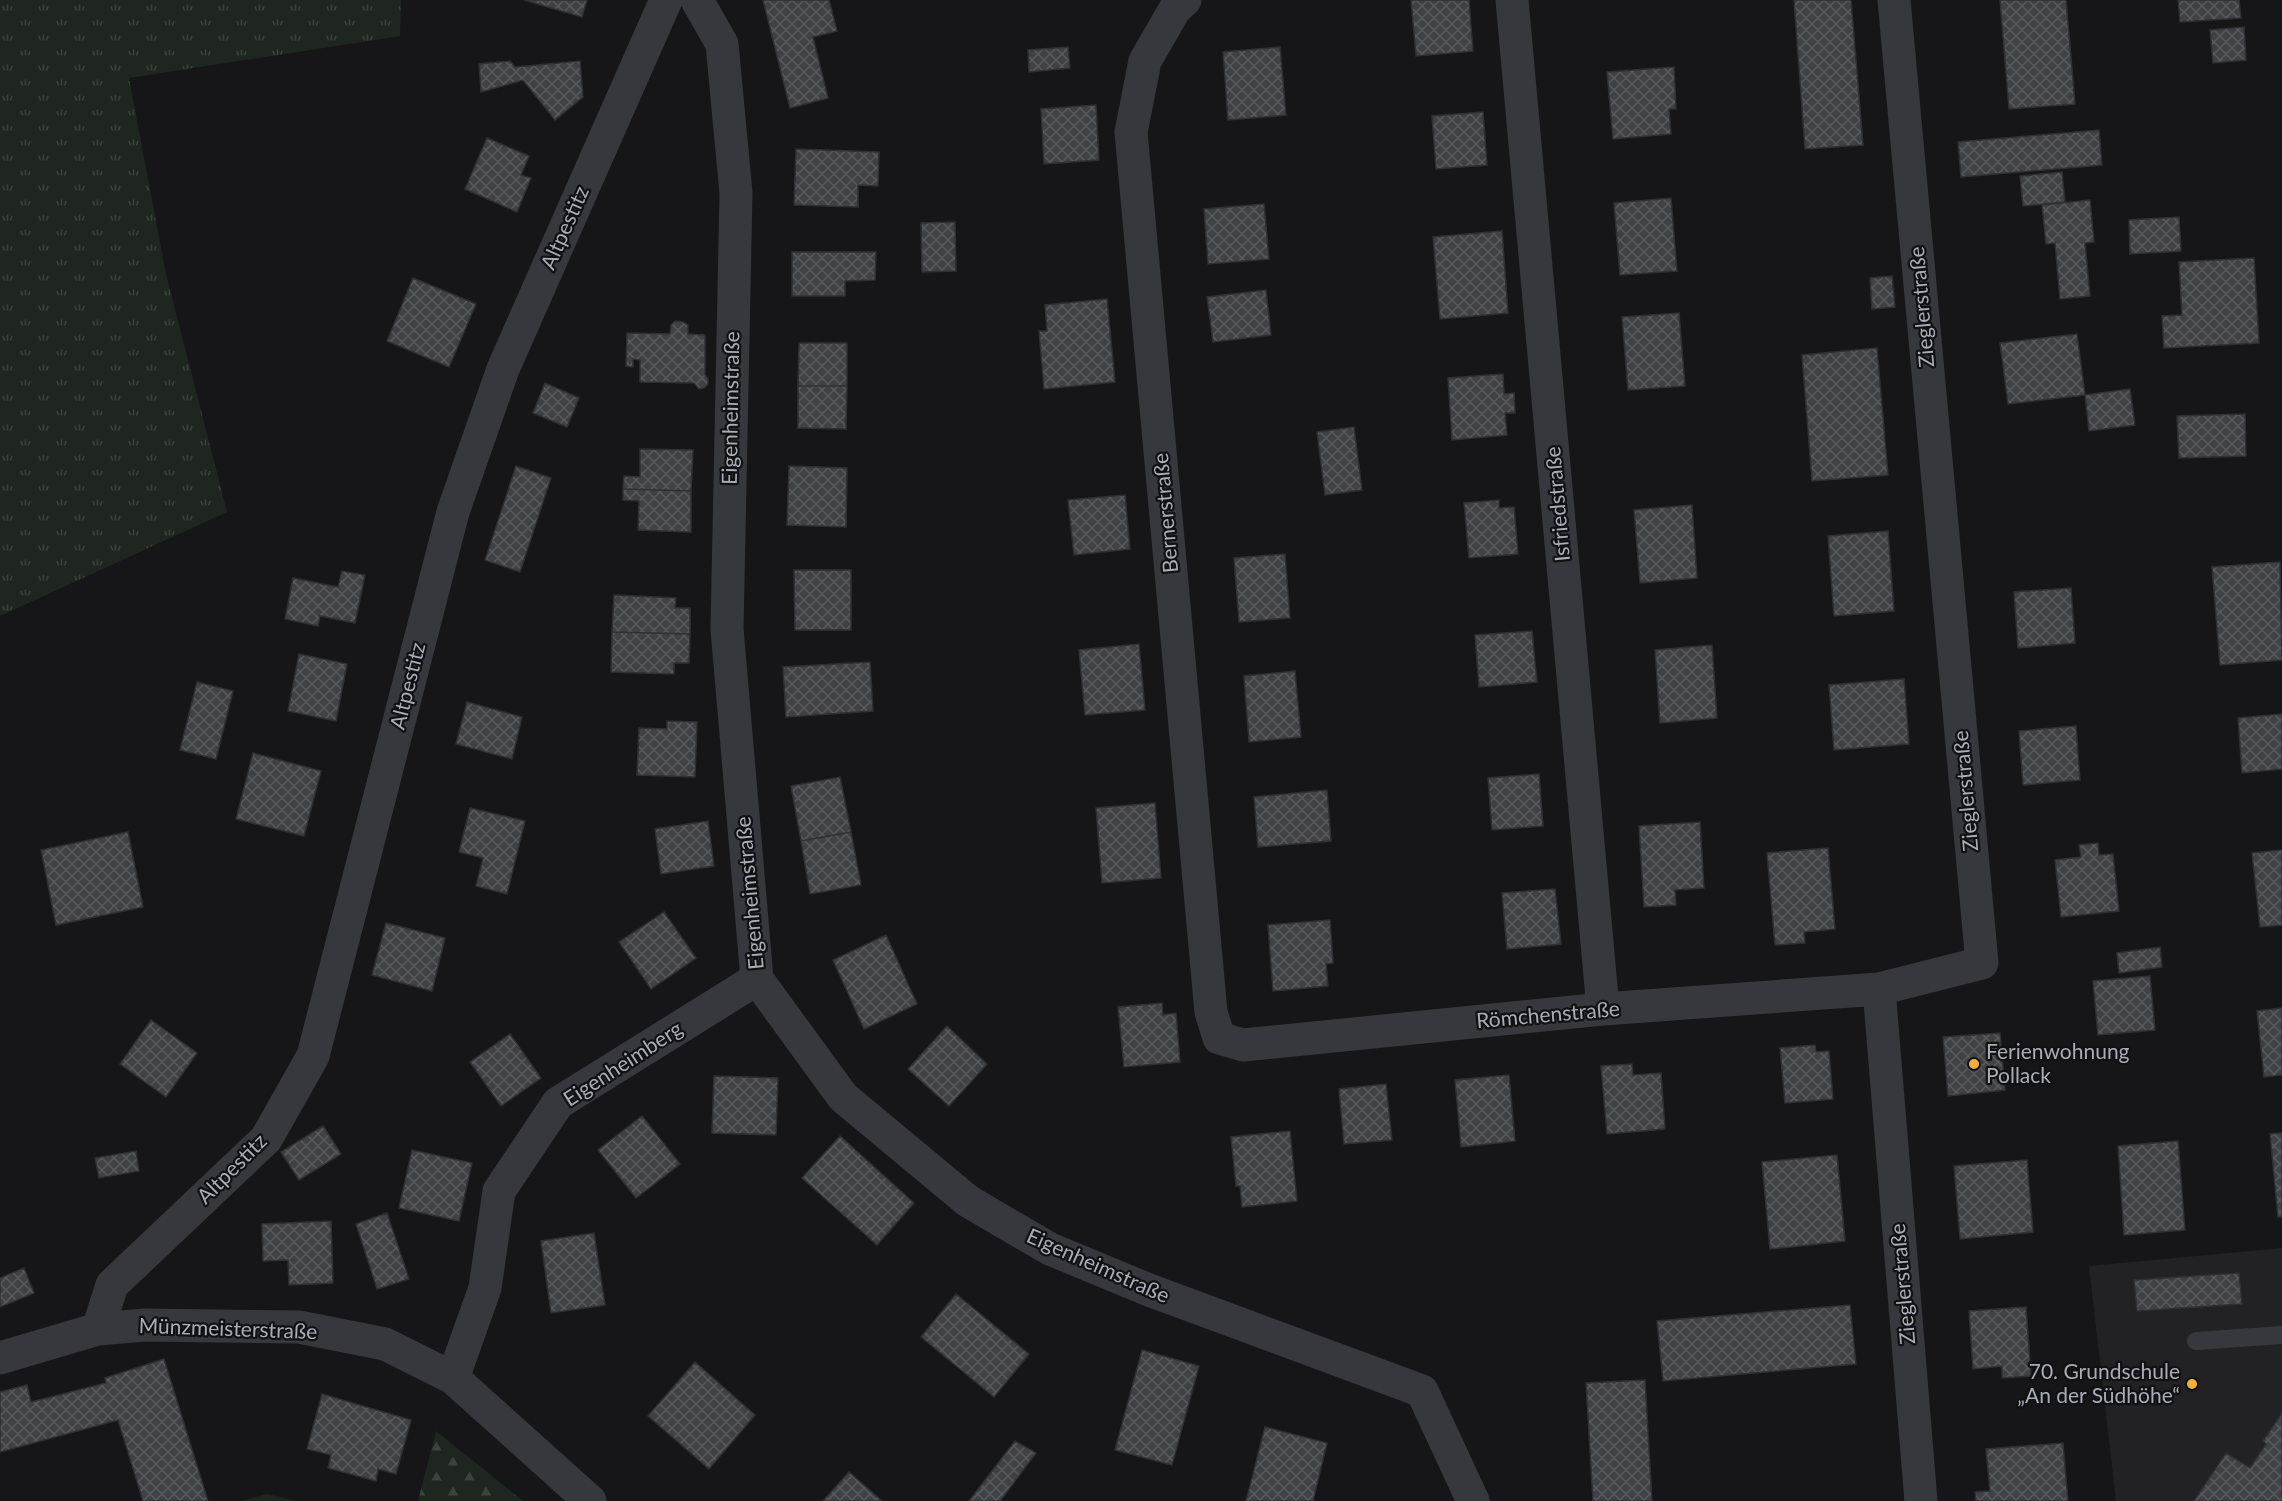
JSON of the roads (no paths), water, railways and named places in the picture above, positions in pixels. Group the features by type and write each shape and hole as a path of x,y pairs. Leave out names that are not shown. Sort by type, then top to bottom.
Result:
{"street":[{"name":"Altpestitz","path":"98,1329 112,1285 266,1139 313,1056 453,512 503,369 666,0"},
{"name":"Eigenheimstraße","path":"697,0 722,44 736,193 727,629 757,979 843,1097 968,1201 1050,1249 1149,1290 1422,1391 1473,1501"},
{"name":"Bernerstraße","path":"1185,0 1175,9 1144,61 1131,132 1211,1012 1219,1038"},
{"name":"Isfriedstraße","path":"1512,0 1603,1009"},
{"name":"Zieglerstraße","path":"1894,0 1982,963 1879,989 1921,1501"},
{"name":"Eigenheimberg","path":"453,1378 485,1288 499,1191 558,1103 757,979"},
{"name":"Römchenstraße","path":"1219,1038 1243,1045 1603,1009 1879,989"},
{"name":"Münzmeisterstraße","path":"0,1358 98,1329 145,1325 299,1327 385,1344 453,1378 590,1501"}],"lane":[{"path":"2196,1341 2282,1335"}],"place":[{"name":"Ferienwohnung Pollack","path":"1974,1064"},
{"name":"70. Grundschule „An der Südhöhe“","path":"2192,1384"}]}
